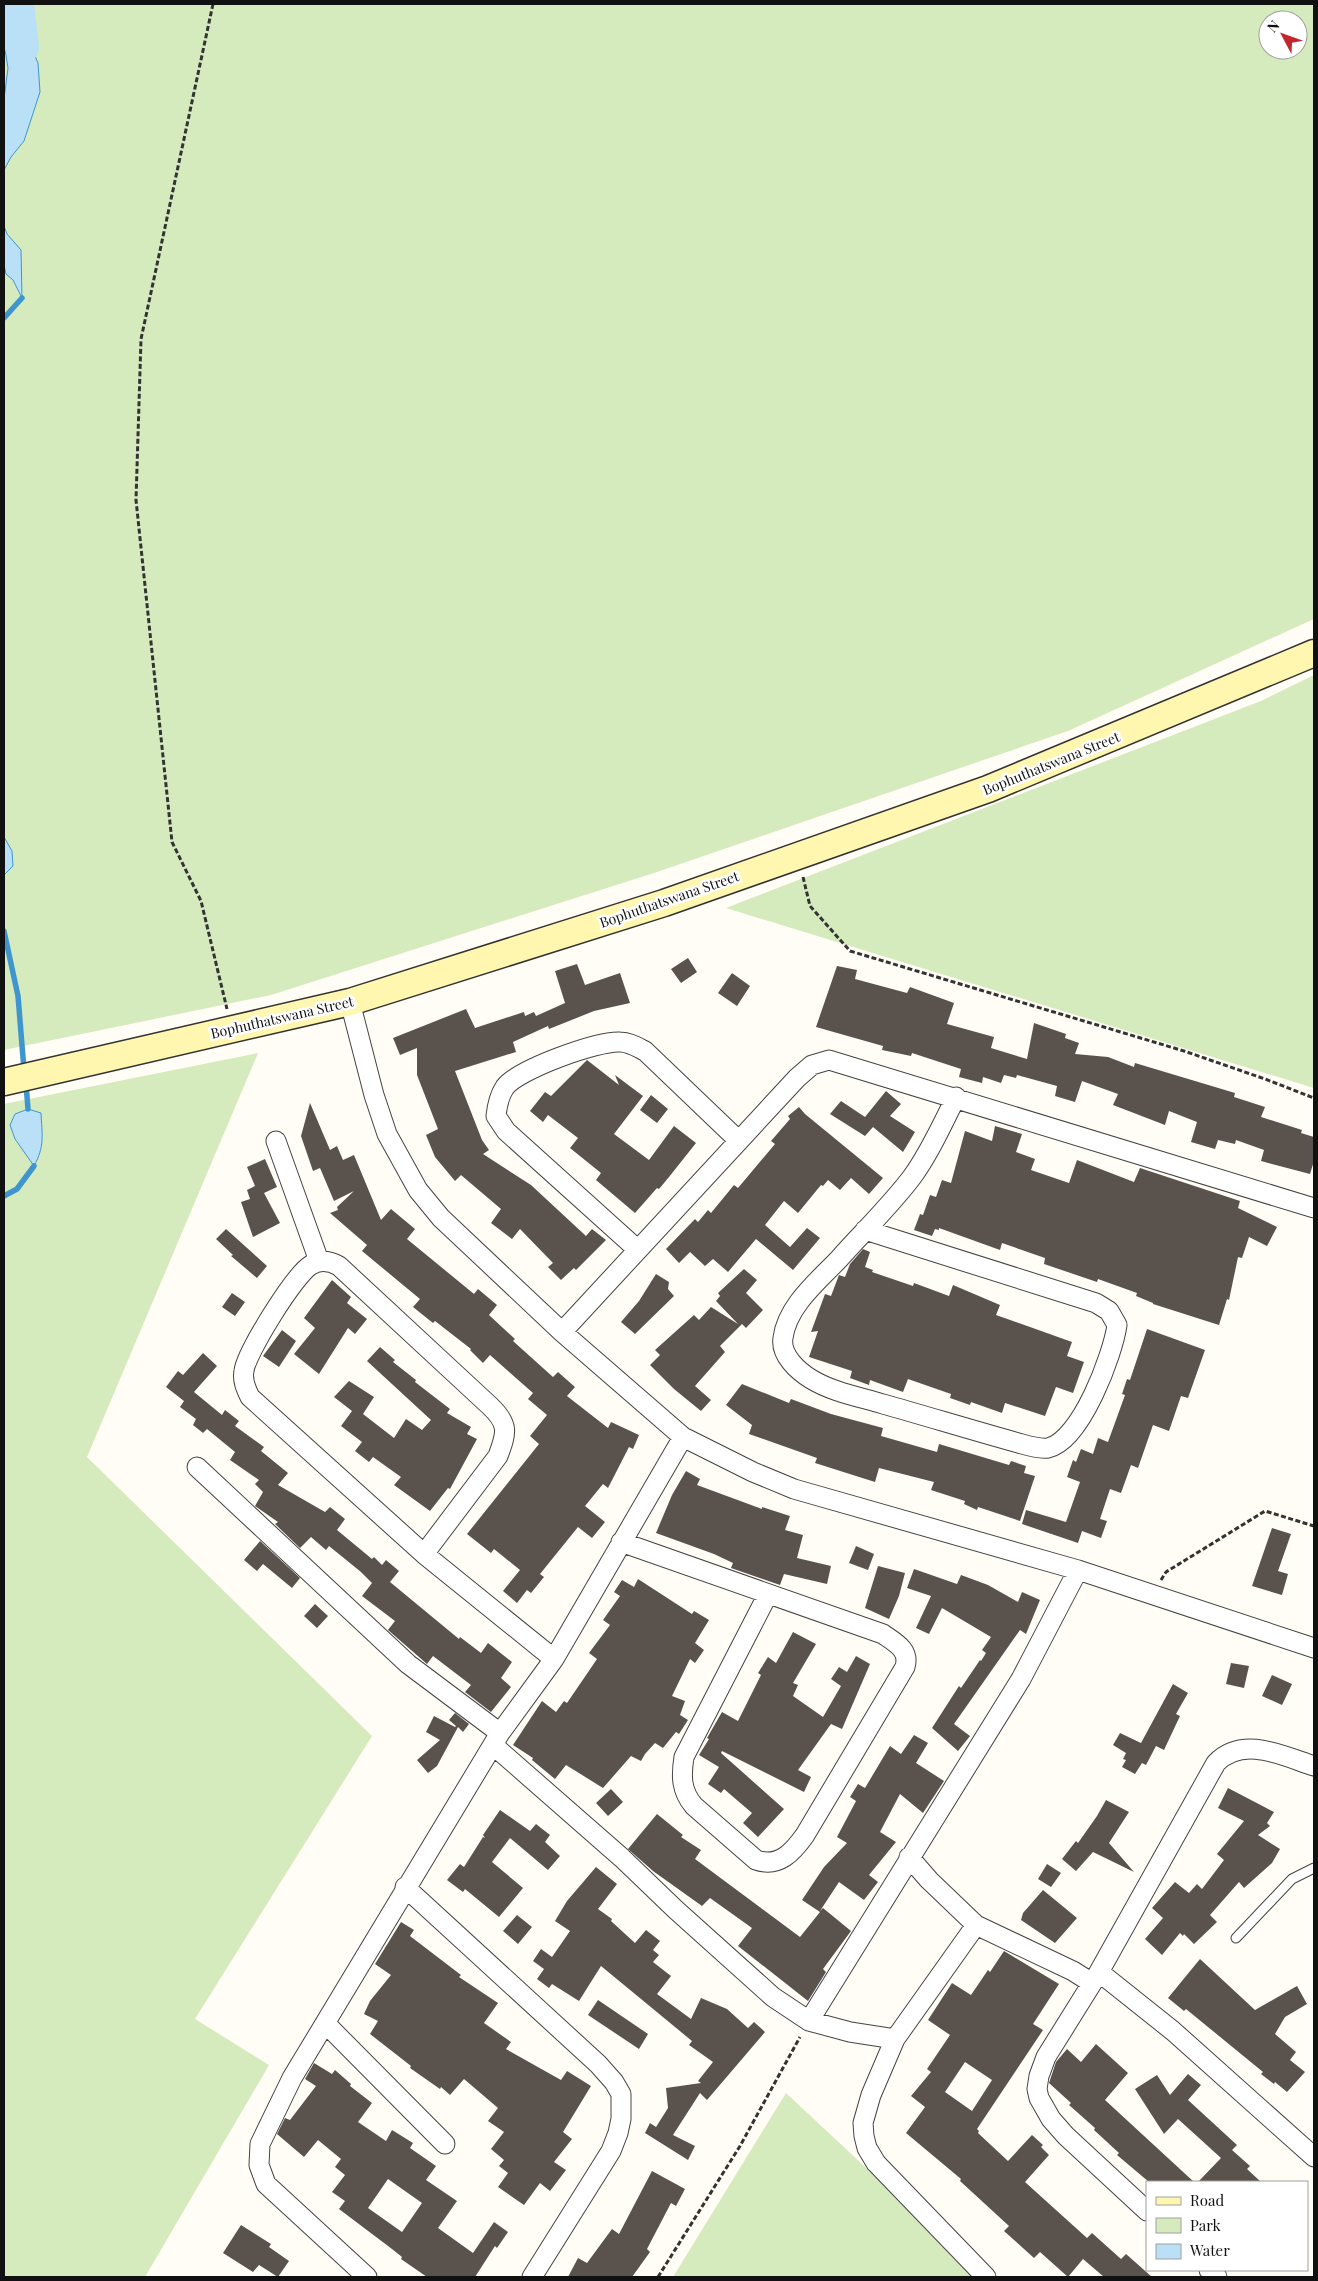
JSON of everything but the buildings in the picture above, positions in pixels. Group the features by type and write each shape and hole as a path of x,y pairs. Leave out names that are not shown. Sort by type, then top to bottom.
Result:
{"street":[{"name":"Bophuthatswana Street","path":"4,1082 350,1002 664,903 988,788 1314,653"},
{"path":"350,1002 381,1118 392,1144 418,1190 441,1218 562,1332 683,1437 753,1472 794,1489 1078,1570 1314,1648"},
{"path":"638,1250 506,1131 496,1116 498,1101 506,1086 516,1077 569,1054 602,1043 629,1044 645,1051 738,1140"},
{"path":"562,1332 802,1073 821,1061 834,1060 1314,1208"},
{"path":"865,1230 1096,1303 1109,1311 1118,1324 1115,1341 1088,1404 1077,1423 1064,1438 1047,1448 1022,1444 819,1383 810,1379 790,1362 784,1351 782,1339 788,1320 796,1305 914,1175 956,1098"},
{"path":"276,1141 319,1261"},
{"path":"424,1554 498,1456 505,1437 504,1423 490,1406 339,1266 326,1261 319,1261 305,1269 276,1310 249,1354 243,1372 246,1390 250,1397 424,1554 554,1660"},
{"path":"367,2277 347,2270 266,2184 259,2165 258,2150 262,2136 292,2078 405,1887 497,1739 554,1660 683,1437"},
{"path":"197,1467 408,1664 497,1739 675,1909 773,1998 809,2021 850,2032 895,2039"},
{"path":"622,1542 883,1634 896,1643 907,1657 905,1667 805,1835 790,1854 769,1863 756,1860 694,1806 687,1797 682,1774 684,1757 768,1594"},
{"path":"809,2021 1021,1679 1078,1570"},
{"path":"1146,2210 1066,2136 1052,2119 1039,2098 1037,2089 1039,2076 1046,2057 1096,1977 1216,1763 1222,1757 1240,1748 1254,1748 1314,1766"},
{"path":"909,1857 929,1880 976,1925 1073,1972 1096,1977 1173,2031 1314,2157"},
{"path":"405,1887 598,2064 614,2082 621,2094 621,2119 610,2151 532,2277"},
{"path":"976,1925 895,2039 871,2095 863,2123 867,2148 886,2175 986,2277"},
{"path":"324,2023 445,2144"}],"lane":[{"path":"1236,1938 1292,1879 1314,1868"}],"path":[{"path":"213,4 141,339 136,500 172,842 201,901 232,1029"},
{"path":"798,854 810,906 850,951 1184,1050 1314,1098"},
{"path":"1150,1593 1166,1572 1265,1511 1314,1526"},
{"path":"658,2277 740,2146 809,2021"}],"green space":[{"path":"4,4 1314,4 1314,619 1068,731 657,872 271,995 4,1050"},
{"path":"1314,675 1314,1088 726,908 1261,701"},
{"path":"258,1053 87,1457 372,1736 195,2019 269,2065 145,2277 4,2277 4,1104"},
{"path":"786,2093 983,2277 673,2277"}],"water":[{"path":"4,4 22,26 38,63 40,92 24,141 11,157 4,170 4,99 8,68 4,43"},
{"path":"4,226 7,234 21,250 22,298 13,280 6,274 4,265"},
{"path":"4,837 12,851 13,866 4,875"},
{"path":"28,1109 41,1113 41,1146 34,1166 15,1139 10,1125 15,1114"}],"waterway":[{"path":"17,4 22,47"},
{"path":"4,318 22,298"},
{"path":"4,931 18,996 24,1070"},
{"path":"26,1084 28,1109"},
{"path":"4,1196 17,1189 34,1166"}]}
